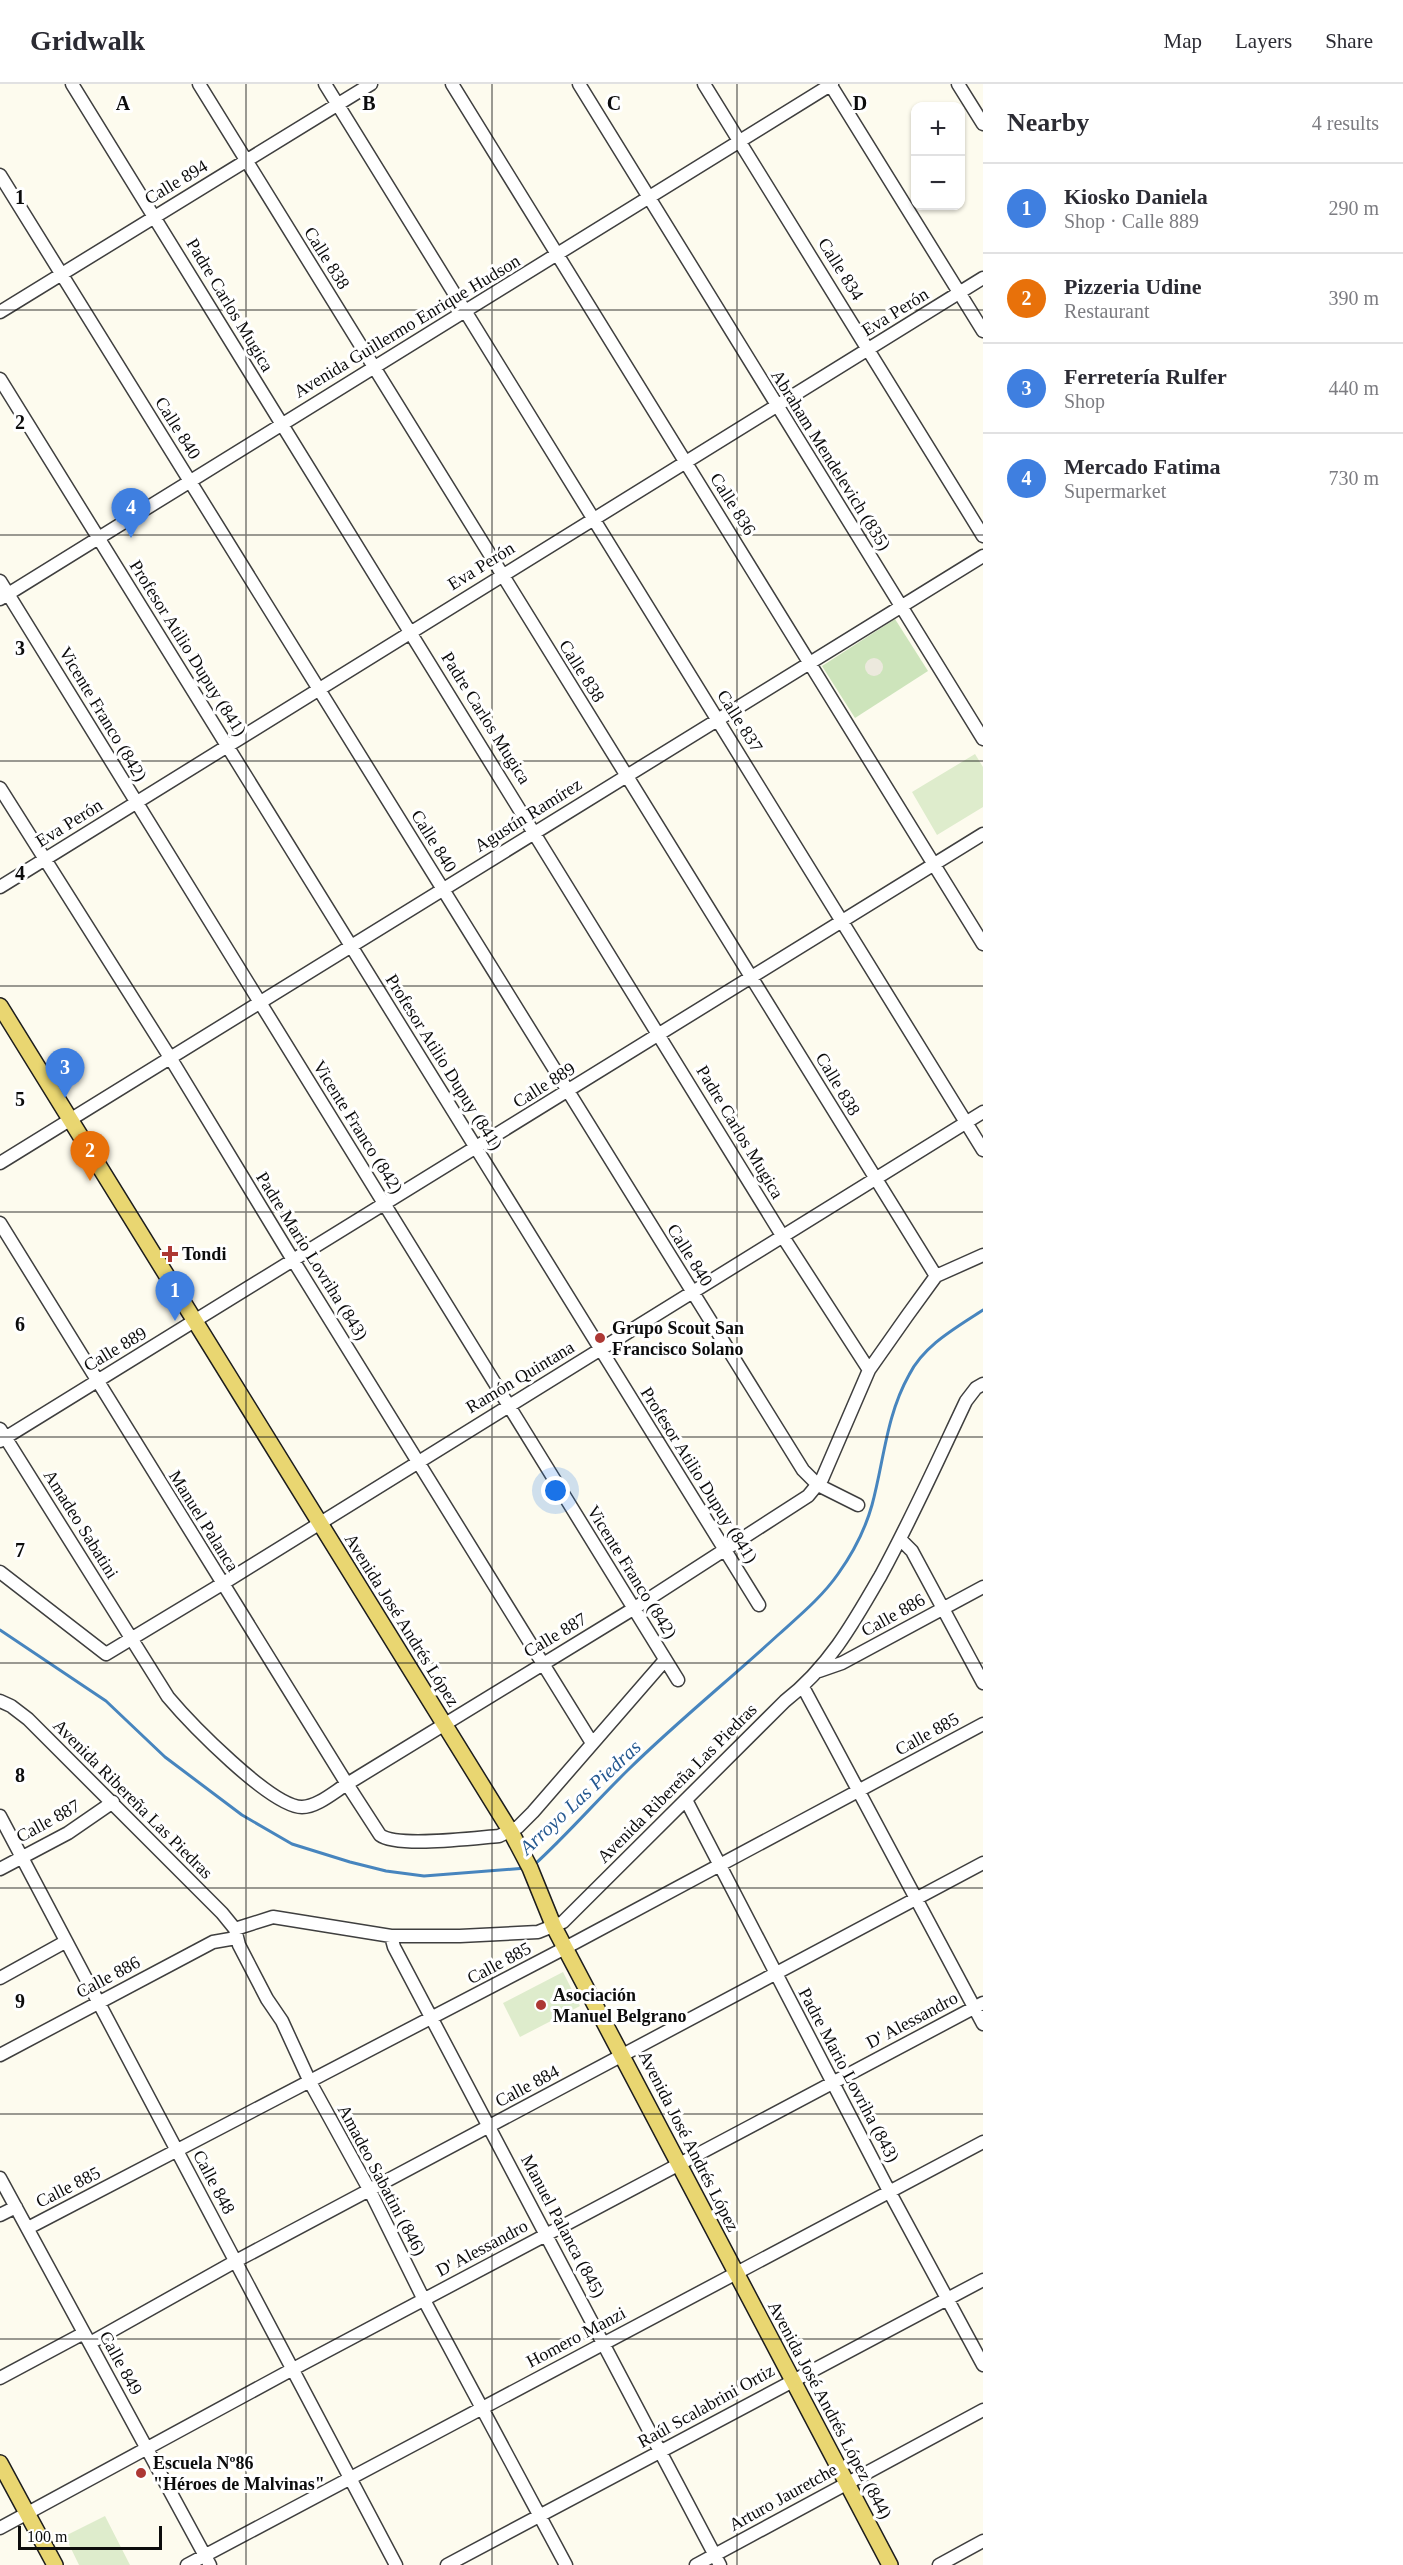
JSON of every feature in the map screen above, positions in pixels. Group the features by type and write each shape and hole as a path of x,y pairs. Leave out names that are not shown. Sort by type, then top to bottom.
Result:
{"main road":[{"name":"Avenida José Andrés López","path":"0,1006 511,1832 551,1921 736,2273"},
{"name":"Avenida José Andrés López (844)","path":"736,2273 890,2565"},
{"path":"0,2463 56,2565"}],"street":[{"name":"Padre Carlos Mugica","path":"72,84 535,831 783,1237 869,1370"},
{"name":"Calle 838","path":"199,84 936,1276"},
{"name":"Calle 837","path":"326,84 463,311 983,1150"},
{"name":"Calle 894","path":"0,312 371,84"},
{"name":"Calle 836","path":"452,84 983,944"},
{"name":"Abraham Mendelevich (835)","path":"579,84 983,740"},
{"name":"Calle 834","path":"704,84 983,536"},
{"name":"Avenida Guillermo Enrique Hudson","path":"4,596 463,311 649,199 831,84"},
{"path":"831,84 983,331"},
{"path":"958,84 983,124"},
{"name":"Calle 840","path":"0,175 803,1470 818,1485 858,1506"},
{"name":"Eva Perón","path":"0,887 411,630 983,278"},
{"name":"Profesor Atilio Dupuy (841)","path":"0,379 759,1605"},
{"name":"Agustín Ramírez","path":"0,1163 171,1059 717,718 810,664 983,556"},
{"name":"Vicente Franco (842)","path":"0,581 4,596 385,1204 678,1680"},
{"name":"Padre Mario Lovriha (843)","path":"0,788 171,1059 592,1743"},
{"name":"Calle 889","path":"2,1436 195,1322 983,834"},
{"name":"Ramón Quintana","path":"0,1572 106,1654 983,1112"},
{"name":"Manuel Palanca","path":"0,1223 222,1584 380,1835 397,1842 499,1836 511,1832"},
{"path":"818,1485 869,1370 936,1276 983,1255"},
{"name":"Avenida Ribereña Las Piedras","path":"0,1701 28,1719 113,1802 222,1913 235,1934 273,1917 392,1936 472,1936 538,1932 551,1921 571,1914 785,1701 819,1671 849,1632 900,1539 966,1401 976,1388 983,1384"},
{"name":"Amadeo Sabatini","path":"2,1436 132,1638"},
{"name":"Calle 887","path":"132,1638 168,1697 194,1726 247,1774 281,1800 287,1804 305,1807 347,1784 633,1609 808,1496 818,1485"},
{"path":"900,1539 912,1551 983,1683"},
{"name":"Calle 886","path":"819,1671 842,1663 983,1587"},
{"path":"511,1832 533,1812 665,1660"},
{"path":"803,1687 916,1900 979,2005 983,2024"},
{"name":"Calle 885","path":"28,2228 433,2018 983,1724"},
{"name":"Padre Mario Lovriha (843)","path":"686,1800 889,2191 983,2365"},
{"name":"Calle 887","path":"0,1869 68,1833 113,1802"},
{"name":"Calle 848","path":"0,1816 64,1942 99,2002 396,2565"},
{"name":"Calle 884","path":"0,2378 87,2338 370,2191 983,1863"},
{"name":"Calle 886","path":"0,2055 213,1942 235,1934"},
{"name":"Amadeo Sabatini (846)","path":"235,1934 267,1999 282,2021 310,2082 370,2191 424,2300 484,2408 566,2565"},
{"name":"Manuel Palanca (845)","path":"392,1936 394,1947 718,2560"},
{"path":"0,1978 64,1942"},
{"name":"D' Alessandro","path":"0,2528 678,2163 979,2005"},
{"name":"Homero Manzi","path":"187,2565 208,2560 350,2478 983,2142"},
{"name":"Calle 849","path":"0,2178 208,2560"},
{"path":"0,2215 16,2207"},
{"name":"Raúl Scalabrini Ortiz","path":"447,2565 983,2280"},
{"name":"Arturo Jauretche","path":"696,2565 718,2560 847,2482 983,2410"},
{"path":"939,2565 983,2541"}],"green space":[{"path":"895,619 928,671 855,718 822,666"},
{"path":"975,754 983,767 983,807 937,835 912,792"},
{"name":"Asociación Manuel Belgrano","path":"563,1972 580,2006 520,2037 503,2003"},
{"path":"105,2516 130,2565 79,2565 65,2536"}],"shaded area":[{"path":"870,658 878,658 883,663 881,674 870,676 865,671 865,663"}],"waterway":[{"name":"Arroyo Las Piedras","path":"534,1865 648,1751 802,1613 832,1582 854,1550 866,1523 895,1406 915,1364 932,1346 983,1310"},
{"name":"Arroyo Las Piedras","path":"0,1630 106,1701 165,1757 242,1815 292,1844 386,1871 424,1876 526,1868"}],"place":[{"name":"Mercado Fatima","path":"131,538"},
{"name":"Ferretería Rulfer","path":"65,1098"},
{"name":"Pizzeria Udine","path":"90,1181"},
{"name":"Tondi","path":"170,1254"},
{"name":"Kiosko Daniela","path":"175,1321"},
{"name":"Grupo Scout San Francisco Solano","path":"600,1338"},
{"name":"Asociación Manuel Belgrano","path":"541,2005"},
{"name":"Escuela Nº86 \"Héroes de Malvinas\"","path":"141,2473"}]}
